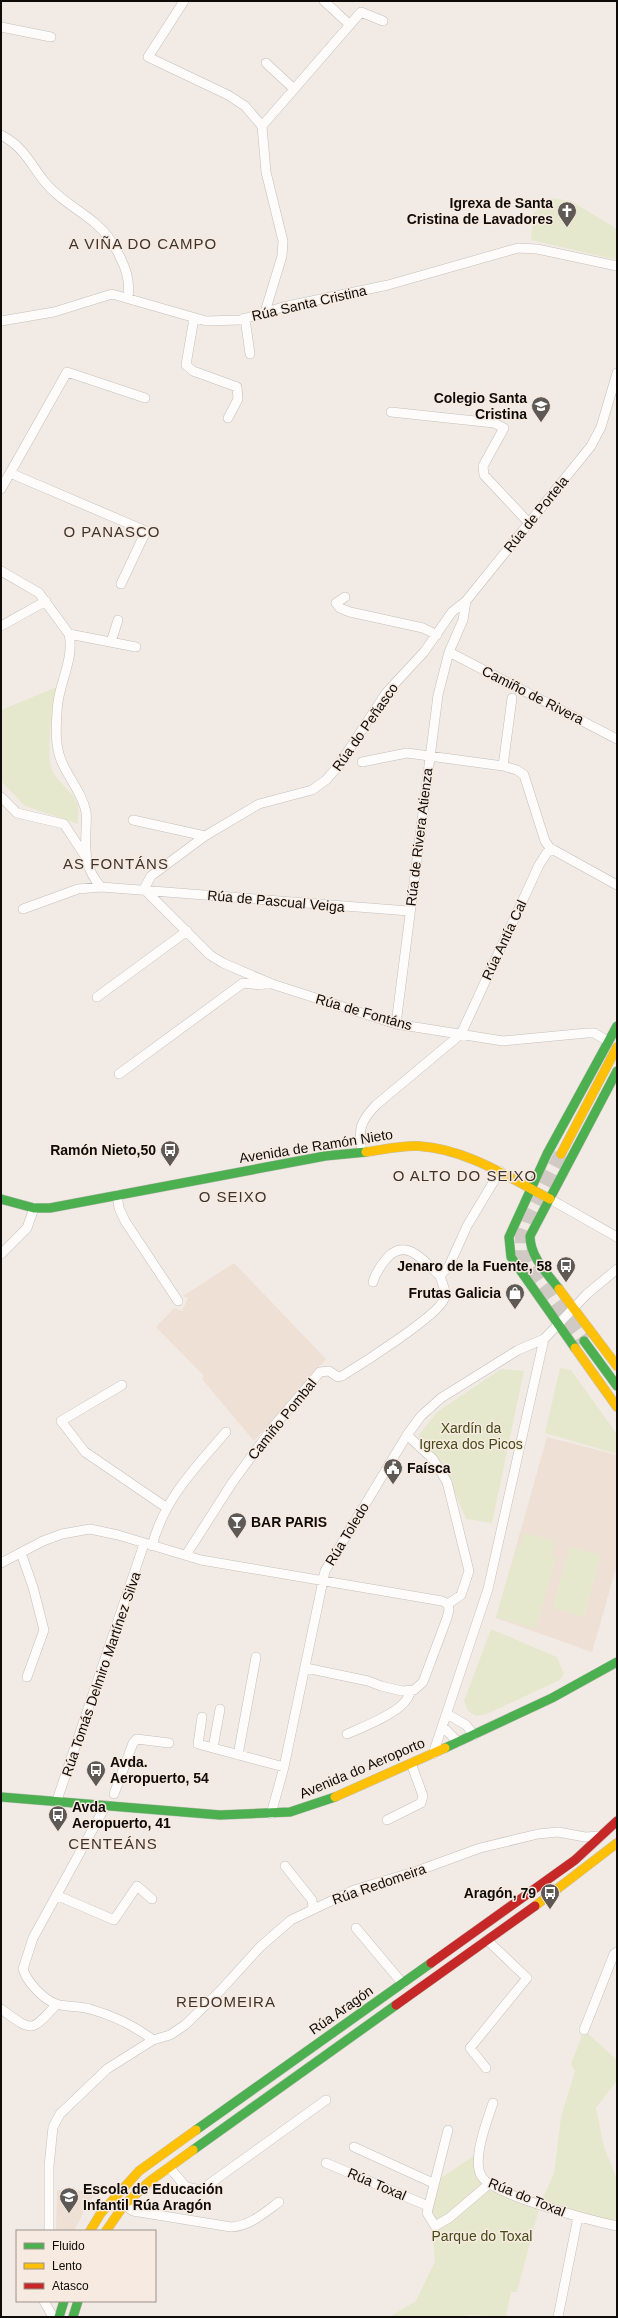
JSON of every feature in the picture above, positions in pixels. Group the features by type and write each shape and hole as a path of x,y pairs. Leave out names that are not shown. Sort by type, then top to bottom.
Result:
{"main road":[{"path":"617,1026 547,1154 532,1190 512,1227 509,1247 511,1257 522,1275 556,1325 617,1407"},
{"path":"561,1154 616,1050"},
{"path":"617,1072 530,1236 530,1246 534,1256 617,1366"},
{"name":"Avenida de Ramón Nieto","path":"1,1199 34,1208 50,1208 325,1156 416,1146 441,1149 472,1158 500,1171 550,1199"},
{"path":"584,1341 617,1386"},
{"name":"Avenida do Aeroporto","path":"1,1797 56,1803 106,1805 220,1815 290,1812 325,1802 433,1754 552,1698 617,1662"},
{"name":"Rúa Aragón","path":"91,2230 101,2213 139,2171 575,1860 617,1821"},
{"name":"Rúa Aragón","path":"107,2230 124,2205 169,2166 487,1940 595,1862 617,1843"},
{"path":"59,2317 64,2302"},
{"path":"73,2317 78,2302"}],"street":[{"path":"184,1 148,58 228,95 245,106 262,126 266,172 283,241 282,256 265,312"},
{"path":"324,1 350,25"},
{"path":"262,126 361,12 383,21"},
{"path":"1,27 51,37"},
{"path":"266,63 294,89"},
{"path":"1,135 14,142 31,161 44,182 98,225 115,246 126,269 130,290 128,297"},
{"name":"Rúa Santa Cristina","path":"1,321 54,312 112,294 128,297 206,321 245,318 265,312 388,285 518,248 537,249 617,266"},
{"path":"194,318 186,365 193,371 237,387 238,399 228,418"},
{"path":"245,318 250,354"},
{"path":"1,489 67,372 144,398"},
{"name":"Rúa de Portela","path":"449,652 463,620 466,601 591,446 609,407 617,373"},
{"path":"391,412 494,423 504,428 483,466 484,475 529,523"},
{"path":"10,473 146,531 121,584"},
{"path":"1,571 26,584 39,594 46,601 69,634 71,641 57,709 57,744 61,760 81,797 87,813 85,856"},
{"path":"345,597 336,603 340,608 423,628 437,635"},
{"path":"1,626 46,601"},
{"name":"Rúa do Peñasco","path":"144,889 151,876 205,836 259,804 312,790 326,780 339,765 386,693 437,635 452,612 466,601"},
{"path":"111,642 118,620"},
{"path":"69,634 136,647"},
{"name":"Camiño de Rivera","path":"449,652 617,739"},
{"name":"Rúa de Rivera Atienza","path":"396,1024 429,755 438,694 449,652"},
{"path":"503,766 512,698"},
{"path":"362,762 407,753 503,766 517,770 524,775 545,841 550,848 617,885"},
{"path":"1,797 17,813 64,824 85,856 95,880 101,887"},
{"path":"133,820 205,836"},
{"name":"Rúa Antía Cal","path":"462,1034 539,865 550,848"},
{"path":"23,909 78,889 101,887 144,889"},
{"name":"Rúa de Pascual Veiga","path":"144,889 409,911"},
{"name":"Rúa de Fontáns","path":"144,889 210,955 223,963 268,982 396,1024 503,1040 587,1033 594,1034 608,1041"},
{"path":"96,997 187,931"},
{"name":"Rúa de Fontáns","path":"119,1074 243,983 261,985 268,982"},
{"path":"362,1152 360,1132 367,1115 376,1105 462,1034"},
{"path":"373,1282 377,1269 392,1253 400,1249 408,1250 440,1276 449,1266 467,1226 500,1171"},
{"path":"117,1195 119,1208 125,1221 178,1301"},
{"name":"Avenida de Ramón Nieto","path":"550,1199 617,1238"},
{"path":"1,1254 27,1228 34,1208"},
{"name":"Rúa Toledo","path":"1,1563 62,1534 90,1529 118,1535 186,1555 323,1579 331,1558 407,1435 421,1416 441,1398 518,1350 544,1339 556,1325 617,1269"},
{"name":"Camiño Pombal","path":"186,1555 232,1483 273,1427 320,1372 329,1371 338,1377 342,1376 395,1341 441,1306 446,1293 440,1276"},
{"path":"433,1754 443,1719 447,1714 488,1589 544,1339"},
{"path":"122,1385 61,1421 85,1452 167,1508"},
{"name":"Rúa Tomás Delmiro Martínez Silva","path":"56,1803 148,1545 180,1485 226,1432"},
{"path":"407,1435 433,1459 447,1482 469,1570 461,1595 448,1604"},
{"path":"21,1553 33,1587 44,1630 27,1677"},
{"path":"271,1814 284,1767 306,1668 323,1579 442,1601 448,1604"},
{"path":"347,1734 399,1708 409,1696 410,1691 423,1682 448,1618 448,1604"},
{"path":"238,1755 256,1657"},
{"path":"306,1668 410,1691"},
{"path":"213,1748 220,1709"},
{"path":"447,1714 466,1725 474,1734"},
{"path":"202,1717 198,1744 284,1767"},
{"path":"442,1726 458,1742"},
{"path":"114,1794 134,1743 137,1739 169,1743"},
{"path":"387,1820 421,1803 423,1796 411,1764"},
{"path":"106,1805 33,1938 23,1969 30,1983 49,2000 57,2004 90,2009 127,2024 153,2040"},
{"name":"Rúa Redomeira","path":"49,2230 48,2166 56,2120 60,2114 108,2069 153,2040 170,2035 185,2025 272,1935 291,1920 313,1908 354,1890 417,1872 480,1848 538,1834 558,1832 585,1837 601,1836"},
{"path":"285,1866 312,1900 313,1908"},
{"path":"56,1896 114,1920 137,1886 152,1899"},
{"path":"356,1928 403,1984"},
{"path":"486,2068 470,2048 527,1978 487,1940"},
{"path":"584,2030 614,1954 617,1952"},
{"path":"1,2009 24,2026 32,2027 37,2025 57,2004"},
{"path":"169,2166 186,2188 201,2190 326,2100"},
{"name":"Rúa do Toxal","path":"492,2103 478,2153 481,2177 489,2184 540,2205 578,2217 617,2226"},
{"path":"448,2130 433,2183 427,2213 435,2226 449,2218 489,2184"},
{"name":"Rúa Toxal","path":"354,2147 433,2183"},
{"name":"Rúa Toxal","path":"326,2163 428,2206"},
{"path":"124,2205 133,2211 231,2228 250,2222 279,2202"},
{"name":"Rúa do Toxal","path":"558,2317 578,2217"},
{"path":"45,2302 53,2317"}],"shaded area":[{"path":"234,1263 326,1359 254,1441 202,1379 204,1376 156,1327 174,1308 182,1311 188,1298 183,1296"},
{"path":"547,1437 617,1455 617,1565 592,1652 496,1618"},
{"name":"Escola de Educación Infantil Rúa Aragón","path":"57,2190 97,2191 86,2207 74,2230 56,2230"}],"green space":[{"path":"551,198 571,201 617,229 617,260 531,240 533,214"},
{"path":"57,687 53,705 51,727 51,767 56,777 76,800 78,805 78,824 25,806 1,781 1,710"},
{"path":"560,1368 571,1370 617,1434 617,1454 545,1433"},
{"name":"Xardín da Igrexa dos Picos","path":"501,1369 524,1371 492,1523 466,1519 443,1465 418,1436 437,1412"},
{"path":"524,1533 555,1541 551,1556 556,1558 536,1629 496,1617 517,1546 520,1546"},
{"path":"570,1547 601,1555 584,1617 553,1608"},
{"path":"491,1629 557,1657 564,1674 560,1680 487,1714 476,1716 468,1711 464,1701"},
{"name":"Parque do Toxal","path":"584,2030 617,2060 617,2081 596,2108 604,2147 617,2179 617,2226 540,2205 554,2173 561,2117 575,2071 571,2064"},
{"name":"Parque do Toxal","path":"478,2153 481,2177 540,2205 517,2292 511,2292 506,2317 472,2315 451,2317 389,2317 416,2301 435,2261 433,2239 435,2226 427,2213 433,2183"}],"tunnel":[{"path":"561,1154 528,1219 522,1237 522,1252 530,1267 584,1341"}],"traffic: fast":[{"path":"575,1348 511,1257 509,1237 547,1154 617,1026"},
{"path":"559,1289 536,1258 530,1236 617,1071"},
{"path":"1,1199 34,1208 50,1208 325,1156 366,1152"},
{"path":"584,1341 617,1386"},
{"path":"445,1748 552,1698 617,1662"},
{"path":"1,1797 220,1815 290,1812 335,1797"},
{"path":"196,2130 431,1963"},
{"path":"193,2150 396,2005"},
{"path":"59,2317 64,2302"},
{"path":"73,2317 78,2302"}],"traffic: slow":[{"path":"561,1154 617,1047"},
{"path":"366,1152 412,1146 436,1148 453,1152 487,1165 550,1199"},
{"path":"559,1289 617,1366"},
{"path":"575,1348 617,1407"},
{"path":"335,1797 445,1748"},
{"path":"535,1906 617,1843"},
{"path":"91,2230 101,2213 139,2171 196,2130"},
{"path":"107,2230 124,2205 150,2181 193,2150"}],"traffic: jam":[{"path":"431,1963 575,1860 617,1821"},
{"path":"396,2005 535,1906"}],"place":[{"name":"Igrexa de Santa Cristina de Lavadores","path":"567,228"},
{"name":"Colegio Santa Cristina","path":"541,423"},
{"name":"Ramón Nieto,50","path":"170,1167"},
{"name":"Jenaro de la Fuente, 58","path":"566,1283"},
{"name":"Frutas Galicia","path":"515,1310"},
{"name":"Faísca","path":"393,1485"},
{"name":"BAR PARIS","path":"237,1539"},
{"name":"Avda. Aeropuerto, 54","path":"96,1787"},
{"name":"Avda Aeropuerto, 41","path":"58,1832"},
{"name":"Aragón, 79","path":"550,1910"},
{"name":"Escola de Educación Infantil Rúa Aragón","path":"69,2214"}],"district":[{"name":"A VIÑA DO CAMPO","path":"143,243"},
{"name":"O PANASCO","path":"112,531"},
{"name":"AS FONTÁNS","path":"116,863"},
{"name":"O ALTO DO SEIXO","path":"465,1175"},
{"name":"O SEIXO","path":"233,1196"},
{"name":"CENTEÁNS","path":"113,1843"},
{"name":"REDOMEIRA","path":"226,2001"}]}
